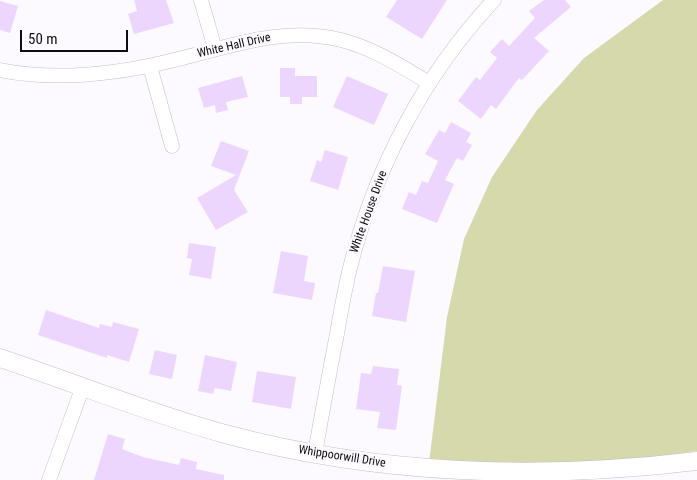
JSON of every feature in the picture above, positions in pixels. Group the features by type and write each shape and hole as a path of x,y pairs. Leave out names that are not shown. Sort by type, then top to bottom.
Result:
{"street":[{"path":"201,0 215,49"},
{"name":"White House Drive","path":"315,453 346,287 357,240 374,194 391,153 429,83 471,26 494,0"},
{"name":"White Hall Drive","path":"0,70 36,75 74,76 150,66 273,36 302,34 328,37 352,43 401,66 429,83"},
{"path":"150,66 172,146"},
{"name":"Whippoorwill Drive","path":"0,358 145,409 224,434 315,453 409,468 487,473 559,473 612,470 697,461"},
{"path":"49,480 83,386"}],"green space":[{"path":"663,0 697,0 697,451 664,456 597,461 429,463 447,317 464,239 492,177 537,110 584,58"}],"building":[{"path":"134,0 166,0 174,23 134,34 128,14 137,11"},
{"path":"397,0 447,0 422,39 386,17"},
{"path":"544,0 565,0 571,7 534,38 549,51 522,80 519,78 496,109 491,105 481,119 458,101 476,77 480,80 497,58 490,52 502,39 509,46 535,18 529,11"},
{"path":"0,1 18,6 10,33 0,30"},
{"path":"280,68 295,68 295,76 317,76 317,97 302,97 302,104 290,104 290,97 280,97"},
{"path":"242,76 248,97 226,102 228,110 216,113 215,105 204,108 198,88"},
{"path":"347,76 388,94 374,125 333,107"},
{"path":"451,122 471,133 466,142 472,145 463,161 457,158 445,180 454,184 437,223 402,209 409,192 416,195 422,181 428,183 438,161 425,154 439,130 445,133"},
{"path":"221,141 249,151 234,190 248,212 216,230 197,198 236,175 211,166"},
{"path":"325,150 348,157 338,190 310,181 317,160 321,162"},
{"path":"189,243 216,247 211,279 189,275 192,259 187,258"},
{"path":"281,251 308,256 304,281 315,283 312,300 273,293"},
{"path":"383,266 415,271 406,322 372,316"},
{"path":"46,310 99,328 100,324 112,327 113,322 139,329 129,362 107,355 107,358 38,335"},
{"path":"155,350 177,355 172,379 149,374"},
{"path":"205,355 237,362 231,391 215,388 213,394 198,391"},
{"path":"373,366 399,369 397,385 402,386 396,430 377,428 380,412 356,409 361,373 371,374"},
{"path":"257,371 296,377 291,409 252,402"},
{"path":"108,434 125,439 122,449 143,457 179,465 181,458 197,462 196,469 224,475 224,480 94,480"}]}
